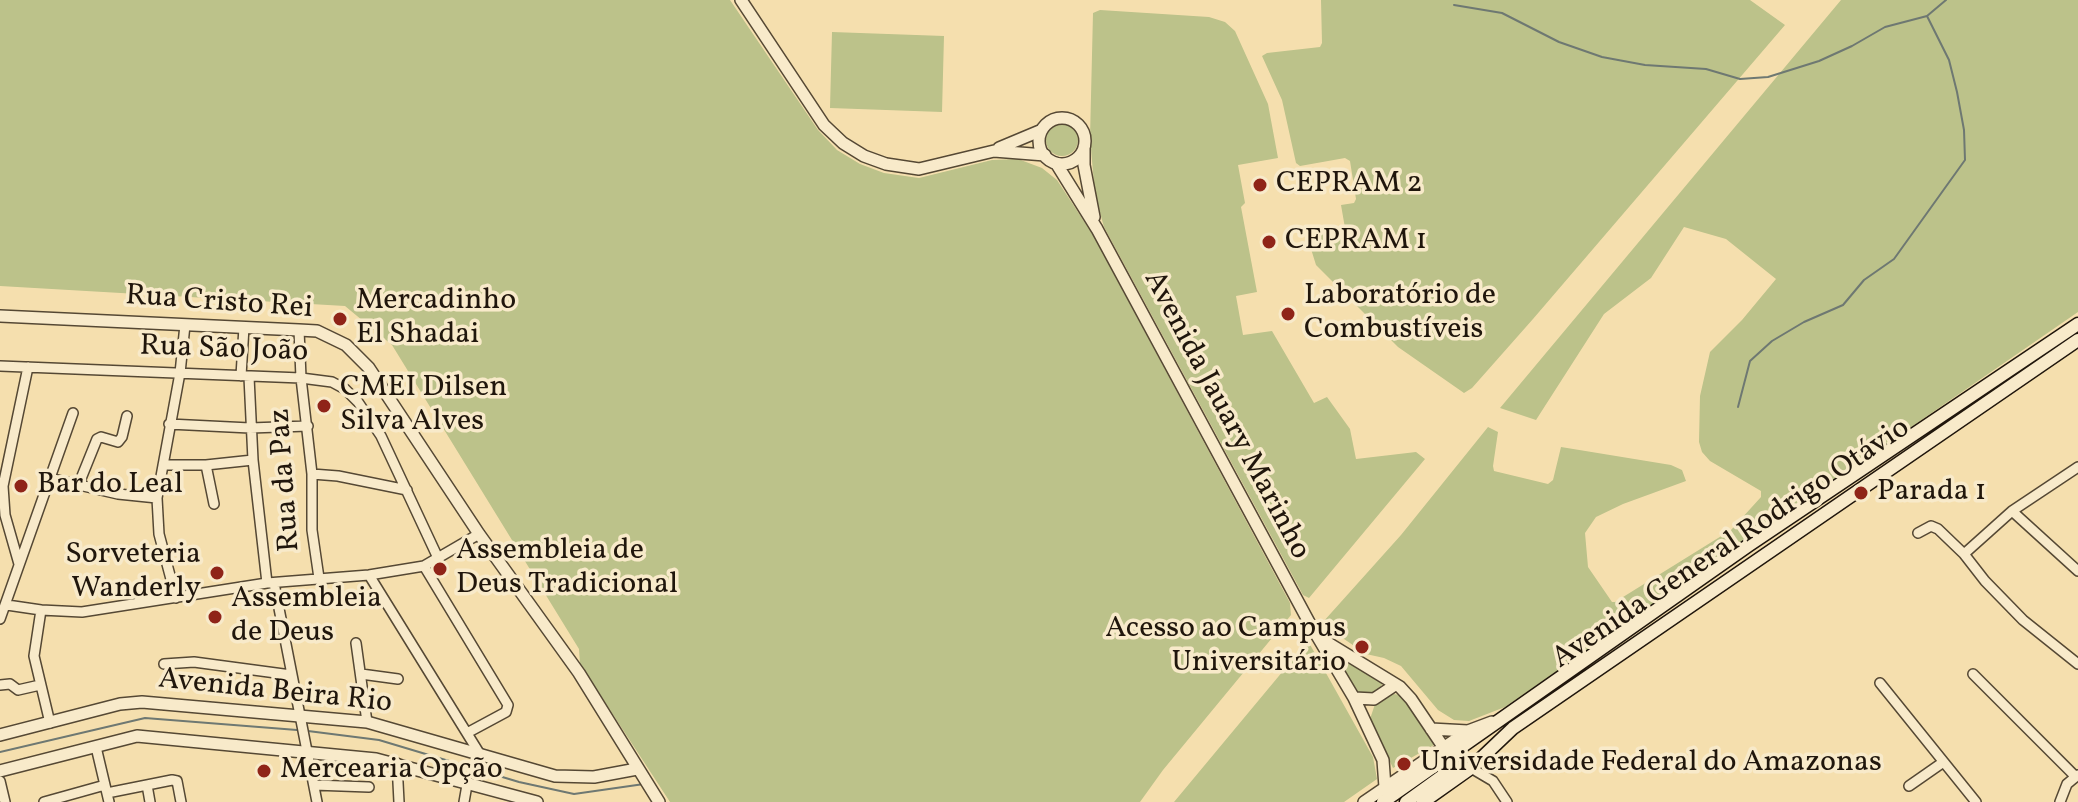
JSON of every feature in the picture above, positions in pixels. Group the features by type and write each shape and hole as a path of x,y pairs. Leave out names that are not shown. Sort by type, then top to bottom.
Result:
{"main road":[{"name":"Avenida General Rodrigo Otávio","path":"1383,802 1446,752 1507,717 1588,656 1661,609 1749,545 2078,324"},
{"name":"Avenida General Rodrigo Otávio","path":"1423,802 1471,768 1525,719 2078,340"},
{"path":"1406,802 1449,771 1452,764 1446,752"}],"street":[{"path":"741,0 824,125 843,143 864,156 886,164 919,169 994,151 1042,130 1051,121 1068,119 1084,133 1081,154 1070,162 1056,163 1045,155 1040,143 1042,130"},
{"name":"Avenida Jauary Marinho","path":"1084,147 1087,185 1097,229"},
{"path":"994,151 1045,155"},
{"name":"Avenida Jauary Marinho","path":"1056,163 1097,229 1310,624 1354,698 1383,760 1385,787"},
{"name":"Rua Cristo Rei","path":"0,316 317,331 333,337 356,353 479,534 579,673 659,802"},
{"path":"176,598 159,534 157,498 180,373 185,325"},
{"path":"244,327 253,460 271,583 317,802"},
{"name":"Rua da Paz","path":"299,330 312,474 312,530 319,578"},
{"name":"Rua São João","path":"0,366 301,378 332,382 358,402 381,436 438,558"},
{"path":"19,564 5,515 3,486 28,367"},
{"path":"0,619 73,413"},
{"path":"78,486 97,439 101,437 118,442 127,416"},
{"path":"169,424 250,428 308,426"},
{"path":"163,465 253,460"},
{"path":"206,465 214,504"},
{"path":"1964,554 2012,511 2076,472"},
{"path":"312,474 407,490"},
{"path":"49,478 78,486 157,498"},
{"path":"2012,511 2078,571"},
{"path":"1918,533 1934,526 1964,554 2023,620 2078,664"},
{"path":"7,605 41,610 100,611 271,583 369,575 424,566 479,534"},
{"path":"424,566 508,705 506,712 467,733"},
{"path":"369,575 481,756"},
{"path":"41,610 34,643 50,723"},
{"name":"Avenida Jauary Marinho","path":"1310,624 1332,648 1395,685 1411,699 1446,752"},
{"path":"356,643 367,722"},
{"path":"164,664 188,661 291,675"},
{"path":"361,674 398,679"},
{"path":"1973,674 2077,776 2067,784 2060,802"},
{"path":"1880,683 1976,802"},
{"path":"0,685 10,684 18,690 40,685"},
{"path":"1363,717 1374,699 1395,685"},
{"path":"1354,698 1374,699"},
{"name":"Avenida Beira Rio","path":"0,735 120,704 142,702 301,721 367,722 555,776 594,777 637,769"},
{"name":"Avenida General Rodrigo Otávio","path":"1364,802 1446,752 1468,731 1507,717"},
{"path":"1431,729 1468,731"},
{"name":"Avenida Beira Rio","path":"0,771 137,736 306,744 397,763 467,785 537,802"},
{"path":"96,747 107,793"},
{"path":"397,763 399,802"},
{"path":"1909,786 1942,763"},
{"path":"1471,768 1493,781 1507,802"},
{"path":"44,802 172,780 177,781 181,802"},
{"path":"0,781 5,802"},
{"path":"147,785 150,802"},
{"path":"314,785 369,787"},
{"path":"464,802 467,785"}],"green space":[{"path":"0,0 730,0 818,130 837,150 860,164 884,173 919,178 992,160 1018,159 1042,168 1057,180 1093,235 1290,603 1291,615 1140,802 670,802 580,664 579,649 392,345 345,306 0,286"},
{"path":"1321,0 1750,0 1785,25 1533,319 1472,388 1464,393 1398,347 1316,265 1307,236 1345,228 1341,205 1354,203 1356,199 1350,161 1345,158 1300,166 1296,163 1282,100 1262,56 1320,47"},
{"path":"1841,0 2078,0 2078,312 1505,707 1469,721 1454,720 1438,710 1401,666 1366,654 1323,622 1401,535 1488,427 1498,432 1494,471 1548,484 1553,480 1561,447 1671,465 1682,470 1686,481 1596,517 1585,533 1588,567 1612,602 1731,530 1761,497 1761,491 1710,461 1702,452 1699,442 1700,396 1710,352 1776,279 1726,239 1684,227 1651,278 1604,314 1536,420 1500,408"},
{"path":"1100,10 1209,17 1225,22 1235,31 1268,104 1278,158 1238,165 1245,203 1241,207 1257,292 1236,296 1243,335 1272,331 1314,403 1327,397 1350,429 1356,459 1416,452 1425,459 1309,598 1303,595 1104,227 1095,195 1090,138 1093,13"},
{"path":"832,32 944,36 942,112 830,108"},
{"path":"1062,124 1073,129 1078,140 1073,151 1062,156 1051,151 1046,140 1051,129"},
{"path":"1308,641 1373,757 1377,779 1344,802 1174,802"},
{"path":"1335,652 1383,683 1379,689 1373,694 1353,694 1332,654"},
{"path":"1393,694 1402,695 1434,745 1393,768 1370,719 1375,704"}],"waterway":[{"path":"1454,5 1502,13 1559,42 1602,57 1645,65 1706,69 1740,79 1768,77 1819,61 1885,27 1927,16 1946,0"},
{"path":"1738,407 1750,361 1772,341 1804,322 1843,305 1864,280 1894,259 1965,160 1964,130 1949,60 1927,16"},
{"path":"0,752 145,718 297,730"},
{"path":"308,731 379,740 519,782 574,794 644,784"}],"place":[{"name":"CEPRAM 2","path":"1260,185"},
{"name":"CEPRAM 1","path":"1269,242"},
{"name":"Laboratório de Combustíveis","path":"1288,314"},
{"name":"Mercadinho El Shadai","path":"340,319"},
{"name":"CMEI Dilsen Silva Alves","path":"324,406"},
{"name":"Bar do Leal","path":"21,486"},
{"name":"Parada 1","path":"1861,493"},
{"name":"Assembleia de Deus Tradicional","path":"440,569"},
{"name":"Sorveteria Wanderly","path":"217,573"},
{"name":"Assembleia de Deus","path":"215,617"},
{"name":"Acesso ao Campus Universitário","path":"1362,647"},
{"name":"Universidade Federal do Amazonas","path":"1404,764"},
{"name":"Mercearia Opção","path":"264,771"}]}
